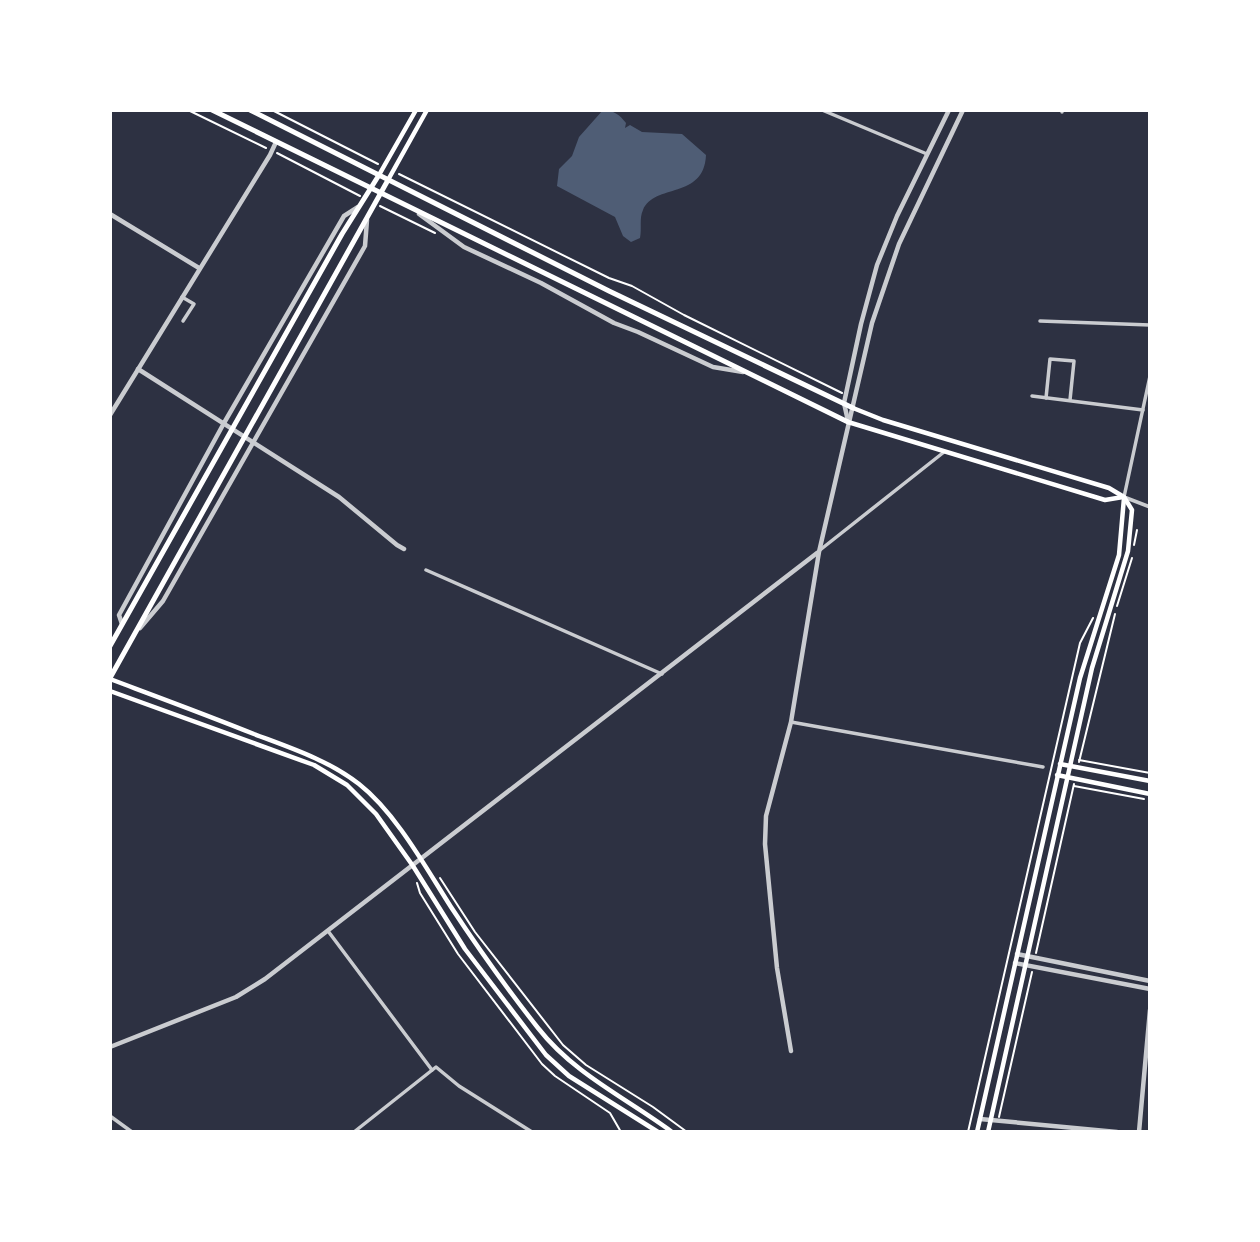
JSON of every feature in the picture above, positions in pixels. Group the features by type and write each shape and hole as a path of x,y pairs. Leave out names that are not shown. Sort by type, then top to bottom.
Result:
{"main road":[{"path":"212,110 419,214 848,422 1105,499 1124,497"},
{"path":"250,110 609,291 853,408 883,420 1109,488 1124,497 1132,510 1128,551 1097,649 988,1132"},
{"path":"110,646 416,110"},
{"path":"427,110 110,679 287,746 341,771 372,795 421,859 453,910 540,1030 594,1081 632,1103 672,1132"},
{"path":"976,1132 1061,756 1086,657 1119,555 1124,497"},
{"path":"110,691 314,765 331,774 363,799 412,866 465,949 546,1055 569,1076 658,1132"},
{"path":"1060,764 1150,781"},
{"path":"1057,775 1150,794"}],"street":[{"path":"822,110 927,154"},
{"path":"848,422 844,403 861,324 880,255 949,110"},
{"path":"791,1051 776,968 766,816 790,722 819,552 872,323 888,270 909,219 963,110"},
{"path":"110,415 276,142"},
{"path":"122,625 119,615 224,423 344,216 359,206"},
{"path":"110,214 200,268"},
{"path":"419,214 464,247 541,283 614,323 713,368 744,372"},
{"path":"132,637 163,601 365,246 368,217"},
{"path":"182,297 194,304 183,321"},
{"path":"1040,321 1150,325"},
{"path":"1046,398 1050,359 1074,362 1070,401"},
{"path":"138,369 339,497 404,549"},
{"path":"1150,376 1124,497 1150,507"},
{"path":"1032,396 1143,410"},
{"path":"110,1047 247,991 662,674 944,452"},
{"path":"426,570 662,674"},
{"path":"790,722 1043,767"},
{"path":"328,931 434,1068 532,1132"},
{"path":"1017,954 1150,981"},
{"path":"1015,963 1150,989"},
{"path":"1139,1132 1150,1010"},
{"path":"354,1132 434,1068"},
{"path":"110,1116 132,1132"},
{"path":"980,1119 1116,1132"}],"path":[{"path":"188,110 364,198"},
{"path":"272,110 384,166"},
{"path":"393,172 609,278 632,286 684,315 846,395"},
{"path":"376,203 439,235"},
{"path":"1078,767 1106,645 1131,564 1137,530"},
{"path":"968,1132 1080,643 1094,617"},
{"path":"1054,755 1061,756"},
{"path":"1072,758 1150,773"},
{"path":"1035,957 1075,778"},
{"path":"1048,781 1056,783"},
{"path":"1066,785 1150,800"},
{"path":"440,878 475,932 563,1045 586,1065 687,1132"},
{"path":"998,1121 1034,967"}],"water":[{"path":"603,110 619,115 626,123 625,128 630,125 642,132 682,134 706,155 703,169 697,179 649,202 642,213 640,238 631,242 623,236 615,217 557,186 559,169 572,156 579,137"}]}
